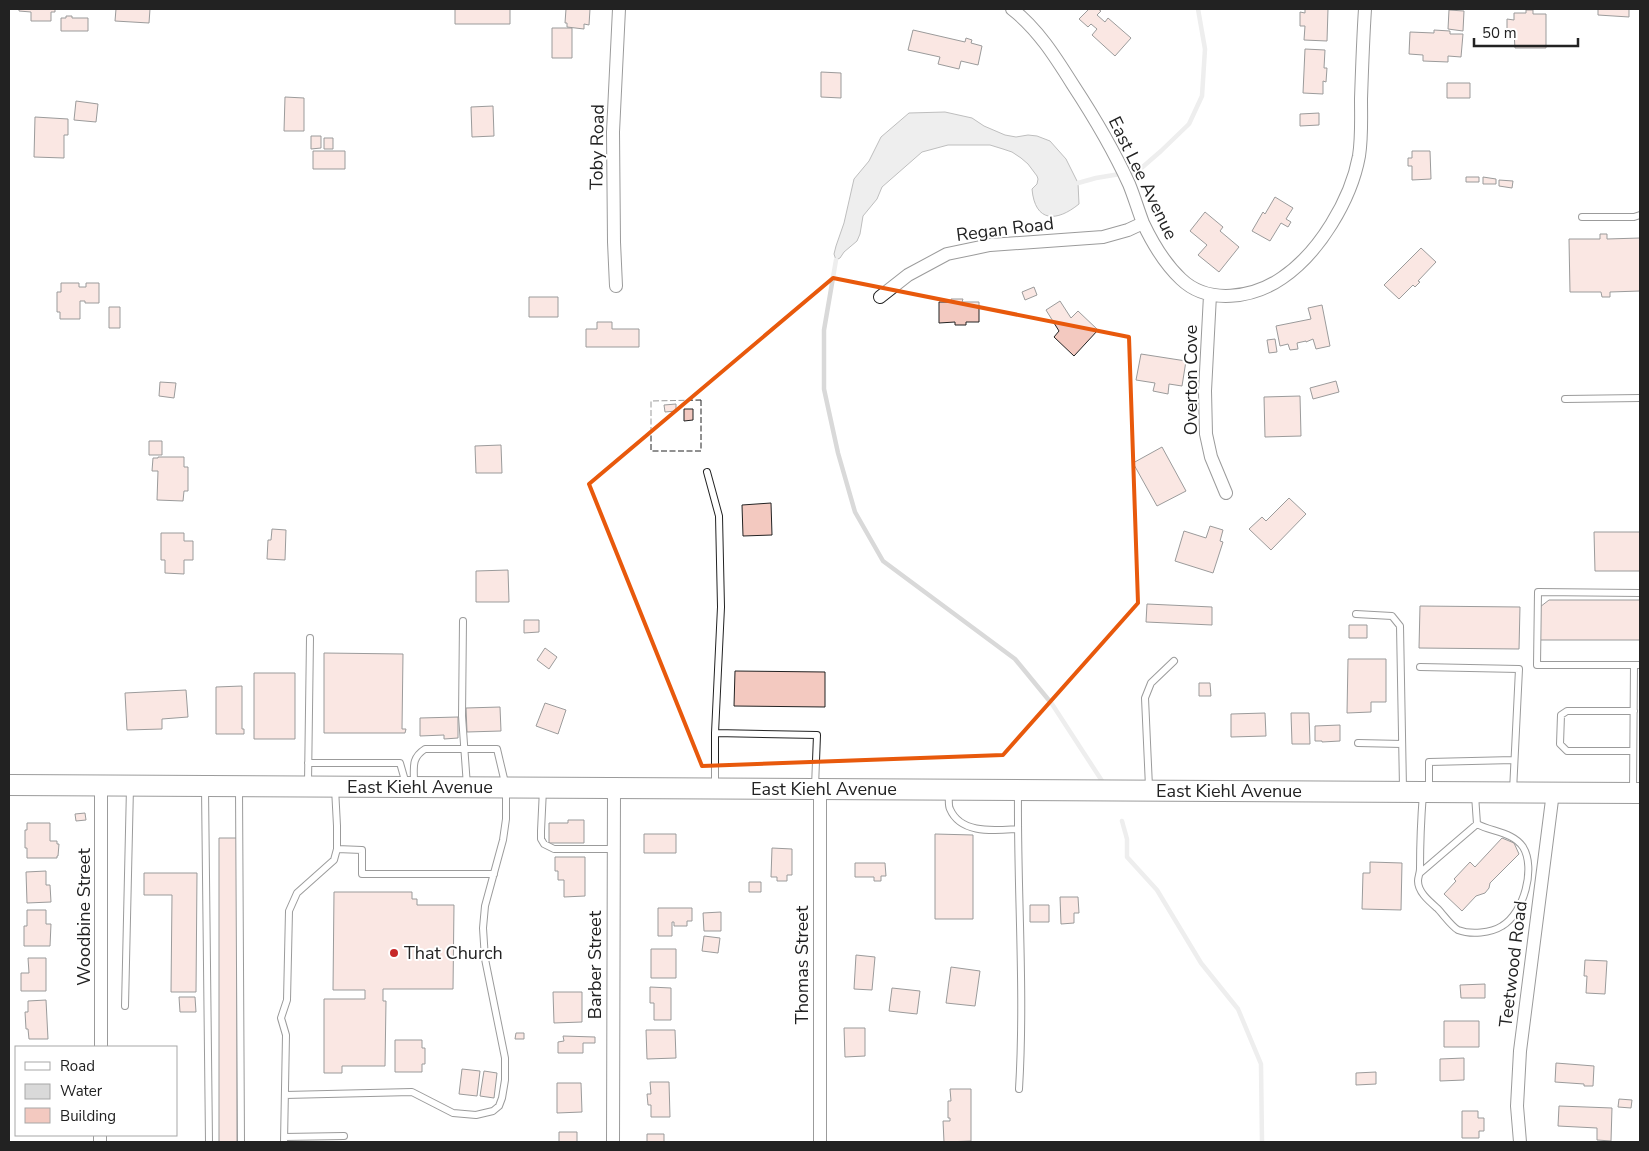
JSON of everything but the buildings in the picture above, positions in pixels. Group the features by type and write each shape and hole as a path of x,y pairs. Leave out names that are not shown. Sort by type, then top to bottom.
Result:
{"main road":[{"name":"East Kiehl Avenue","path":"9,785 1637,793"}],"street":[{"name":"Toby Road","path":"616,286 613,132 619,9"},
{"name":"East Lee Avenue","path":"1012,9 1027,22 1042,40 1101,128 1129,185 1143,223 1158,250 1180,279 1191,288 1210,295 1233,296 1259,291 1278,281 1303,261 1317,245 1331,223 1350,185 1358,158 1361,139 1365,9"},
{"name":"Regan Road","path":"880,297 908,275 947,254 990,245 1103,237 1128,230 1143,223"},
{"name":"Overton Cove","path":"1210,295 1205,391 1206,434 1211,457 1226,493"},
{"name":"Woodbine Street","path":"101,786 101,1046"},
{"name":"Barber Street","path":"613,1142 614,788"},
{"name":"Thomas Street","path":"817,788 820,1142"},
{"name":"Teetwood Road","path":"1520,1142 1517,1106 1533,890 1550,824 1553,792"}],"lane":[{"path":"1582,217 1634,218 1640,215"},
{"path":"1565,399 1640,398"},
{"path":"707,472 719,516 720,607 715,733 715,788"},
{"path":"1637,793 1634,711 1637,665 1538,665 1538,592 1640,593"},
{"path":"1356,614 1392,616 1400,626 1403,792"},
{"path":"462,622 462,716 467,787"},
{"path":"308,787 310,638"},
{"path":"1149,791 1145,698 1151,683 1174,661"},
{"path":"1420,667 1519,669 1513,792"},
{"path":"1634,711 1567,711 1561,715 1560,744 1567,751 1636,755"},
{"path":"715,733 817,735 817,788"},
{"path":"1358,743 1402,744"},
{"path":"284,1094 412,1092 453,1113 476,1115 493,1111 499,1106 505,1080 505,1058 485,959 482,928 485,906 503,840 506,819 506,787 496,749 425,749 417,754 410,787"},
{"path":"1477,824 1514,837 1526,855 1533,890 1515,914 1503,926 1486,932 1457,929 1422,892 1418,881 1420,873 1420,841 1429,762 1514,760"},
{"path":"308,763 400,763 410,787"},
{"path":"125,1006 130,786"},
{"path":"205,786 209,1142"},
{"path":"239,786 241,1142"},
{"path":"335,787 337,826 334,860 297,893 289,911 287,1000 281,1018 286,1035 284,1140 344,1136"},
{"path":"543,788 541,839 544,844 554,848 613,849"},
{"path":"949,790 949,808 960,823 982,830 1018,829"},
{"path":"1018,790 1022,1001 1019,1089"},
{"path":"1475,792 1477,824"},
{"path":"1420,873 1477,824"},
{"path":"336,849 362,850 362,874 494,874"}],"highlighted area":[{"path":"833,278 1129,337 1138,603 1003,755 702,766 589,484"}],"water":[{"path":"945,112 972,118 984,126 1005,135 1016,137 1037,136 1050,141 1066,159 1078,183 1079,204 1063,214 1048,216 1042,213 1034,200 1032,189 1037,184 1037,176 1021,158 1012,152 990,145 948,145 922,152 882,187 877,199 863,216 857,241 836,260 834,254 844,223 854,179 869,161 881,137 909,113"}],"waterway":[{"path":"1078,183 1138,171 1189,124 1202,96 1205,49 1198,9"},
{"path":"836,260 824,330 824,389 838,453 855,512 883,561 1015,659 1052,704 1104,784"},
{"path":"1122,821 1127,839 1127,857 1157,890 1201,963 1238,1009 1261,1064 1262,1142"}],"fence":[{"path":"701,400 701,451 651,451 651,401 701,400"}],"place":[{"name":"That Church","path":"394,953"}]}
